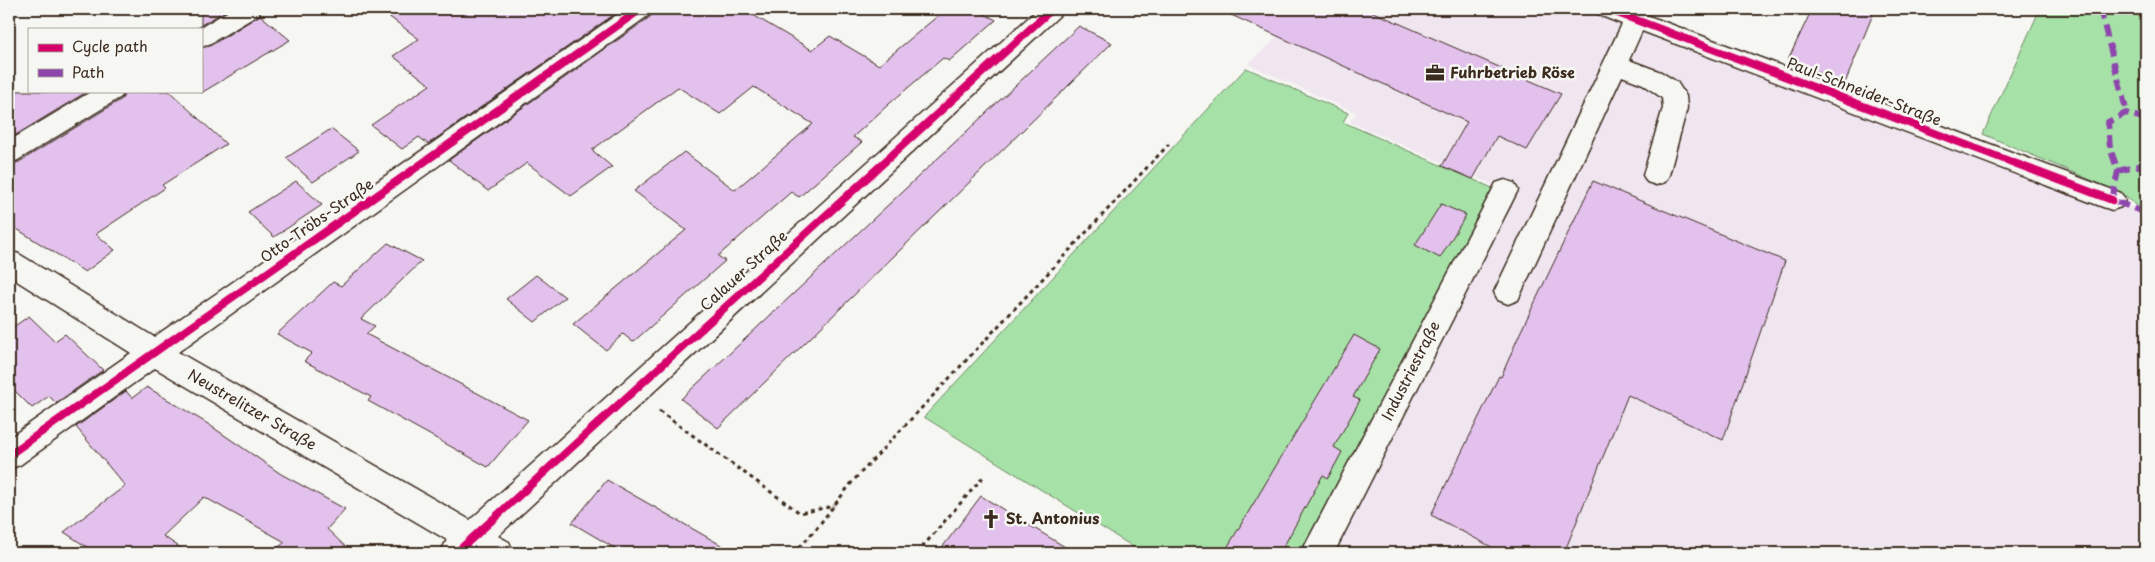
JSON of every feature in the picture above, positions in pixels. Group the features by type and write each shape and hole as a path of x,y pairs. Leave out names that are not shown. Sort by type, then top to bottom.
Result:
{"street":[{"path":"202,37 250,9"},
{"name":"Otto-Tröbs-Straße","path":"9,455 641,9"},
{"name":"Calauer Straße","path":"476,548 633,391 1052,9"},
{"name":"Paul-Schneider-Straße","path":"1607,9 2112,200"},
{"path":"1508,292 1636,20"},
{"path":"1616,65 1652,78 1668,88 1674,96 1675,108 1656,175"},
{"path":"9,153 110,92"},
{"name":"Industriestraße","path":"1317,553 1505,190"},
{"name":"Neustrelitzer Straße","path":"9,262 476,548"}],"path":[{"path":"794,553 853,481 1168,144"},
{"path":"633,391 800,513 834,506"},
{"path":"917,553 984,476"}],"shaded area":[{"path":"1269,9 1607,9 2146,212 2146,553 1317,552 1505,190 1350,122 1356,113 1248,64 1295,21"}],"green space":[{"path":"2040,9 2146,9 2146,212 2119,192 1983,134"},
{"path":"1246,68 1348,113 1343,122 1499,191 1303,553 1143,553 924,417"}],"building":[{"path":"201,9 229,9 201,25"},
{"path":"379,9 622,9 428,144 419,137 402,149 371,125 430,85 393,56 419,39"},
{"path":"655,9 743,9 812,50 830,36 879,65 946,9 975,9 996,20 949,61 943,58 889,104 853,137 862,142 799,197 791,192 718,256 725,261 633,342 623,334 606,350 573,324 686,230 634,191 684,152 735,190 813,124 754,87 720,114 678,87 592,150 612,167 571,196 527,163 488,191 449,160 650,17"},
{"path":"1218,9 1366,9 1561,94 1527,150 1497,136 1473,179 1442,166 1467,122"},
{"path":"1812,9 1875,9 1845,83 1788,60"},
{"path":"260,15 290,40 201,93 202,48 210,46"},
{"path":"1079,26 1112,43 718,428 681,399"},
{"path":"9,91 86,92 9,139"},
{"path":"126,92 170,92 226,144 162,185 165,188 96,234 115,250 85,272 9,224 9,165 19,162 122,99"},
{"path":"331,129 359,151 313,182 286,158"},
{"path":"296,181 322,205 274,237 248,212"},
{"path":"1593,181 1785,261 1723,440 1628,395 1564,553 1503,553 1431,515 1499,376 1501,377"},
{"path":"1441,204 1466,215 1440,258 1415,245"},
{"path":"388,243 422,261 361,319 375,326 366,334 528,420 488,467 368,401 371,397 304,361 312,353 277,334 333,282 341,286"},
{"path":"536,275 565,297 535,322 506,299"},
{"path":"29,316 55,341 65,334 103,370 56,403 49,396 32,408 9,385 9,330"},
{"path":"1354,335 1380,349 1353,397 1360,400 1334,447 1342,452 1328,478 1323,475 1280,553 1224,553"},
{"path":"147,387 208,424 281,474 345,509 327,529 352,553 271,553 285,542 204,497 163,536 188,553 96,553 64,532 125,486 76,427 126,391 132,398"},
{"path":"607,480 735,553 623,553 572,523"},
{"name":"St. Antonius","path":"981,496 1075,553 938,553"}],"marked path":[{"path":"2100,9 2127,113"},
{"path":"2146,119 2126,113 2108,122 2110,148 2118,171 2112,200 2146,213"},
{"path":"2118,171 2146,164"}],"cycle path":[{"path":"9,455 641,9"},
{"path":"456,553 1052,9"},
{"path":"1607,9 2112,200"}],"place":[{"name":"Fuhrbetrieb Röse","path":"1435,73"},
{"name":"St. Antonius","path":"991,519"}]}
